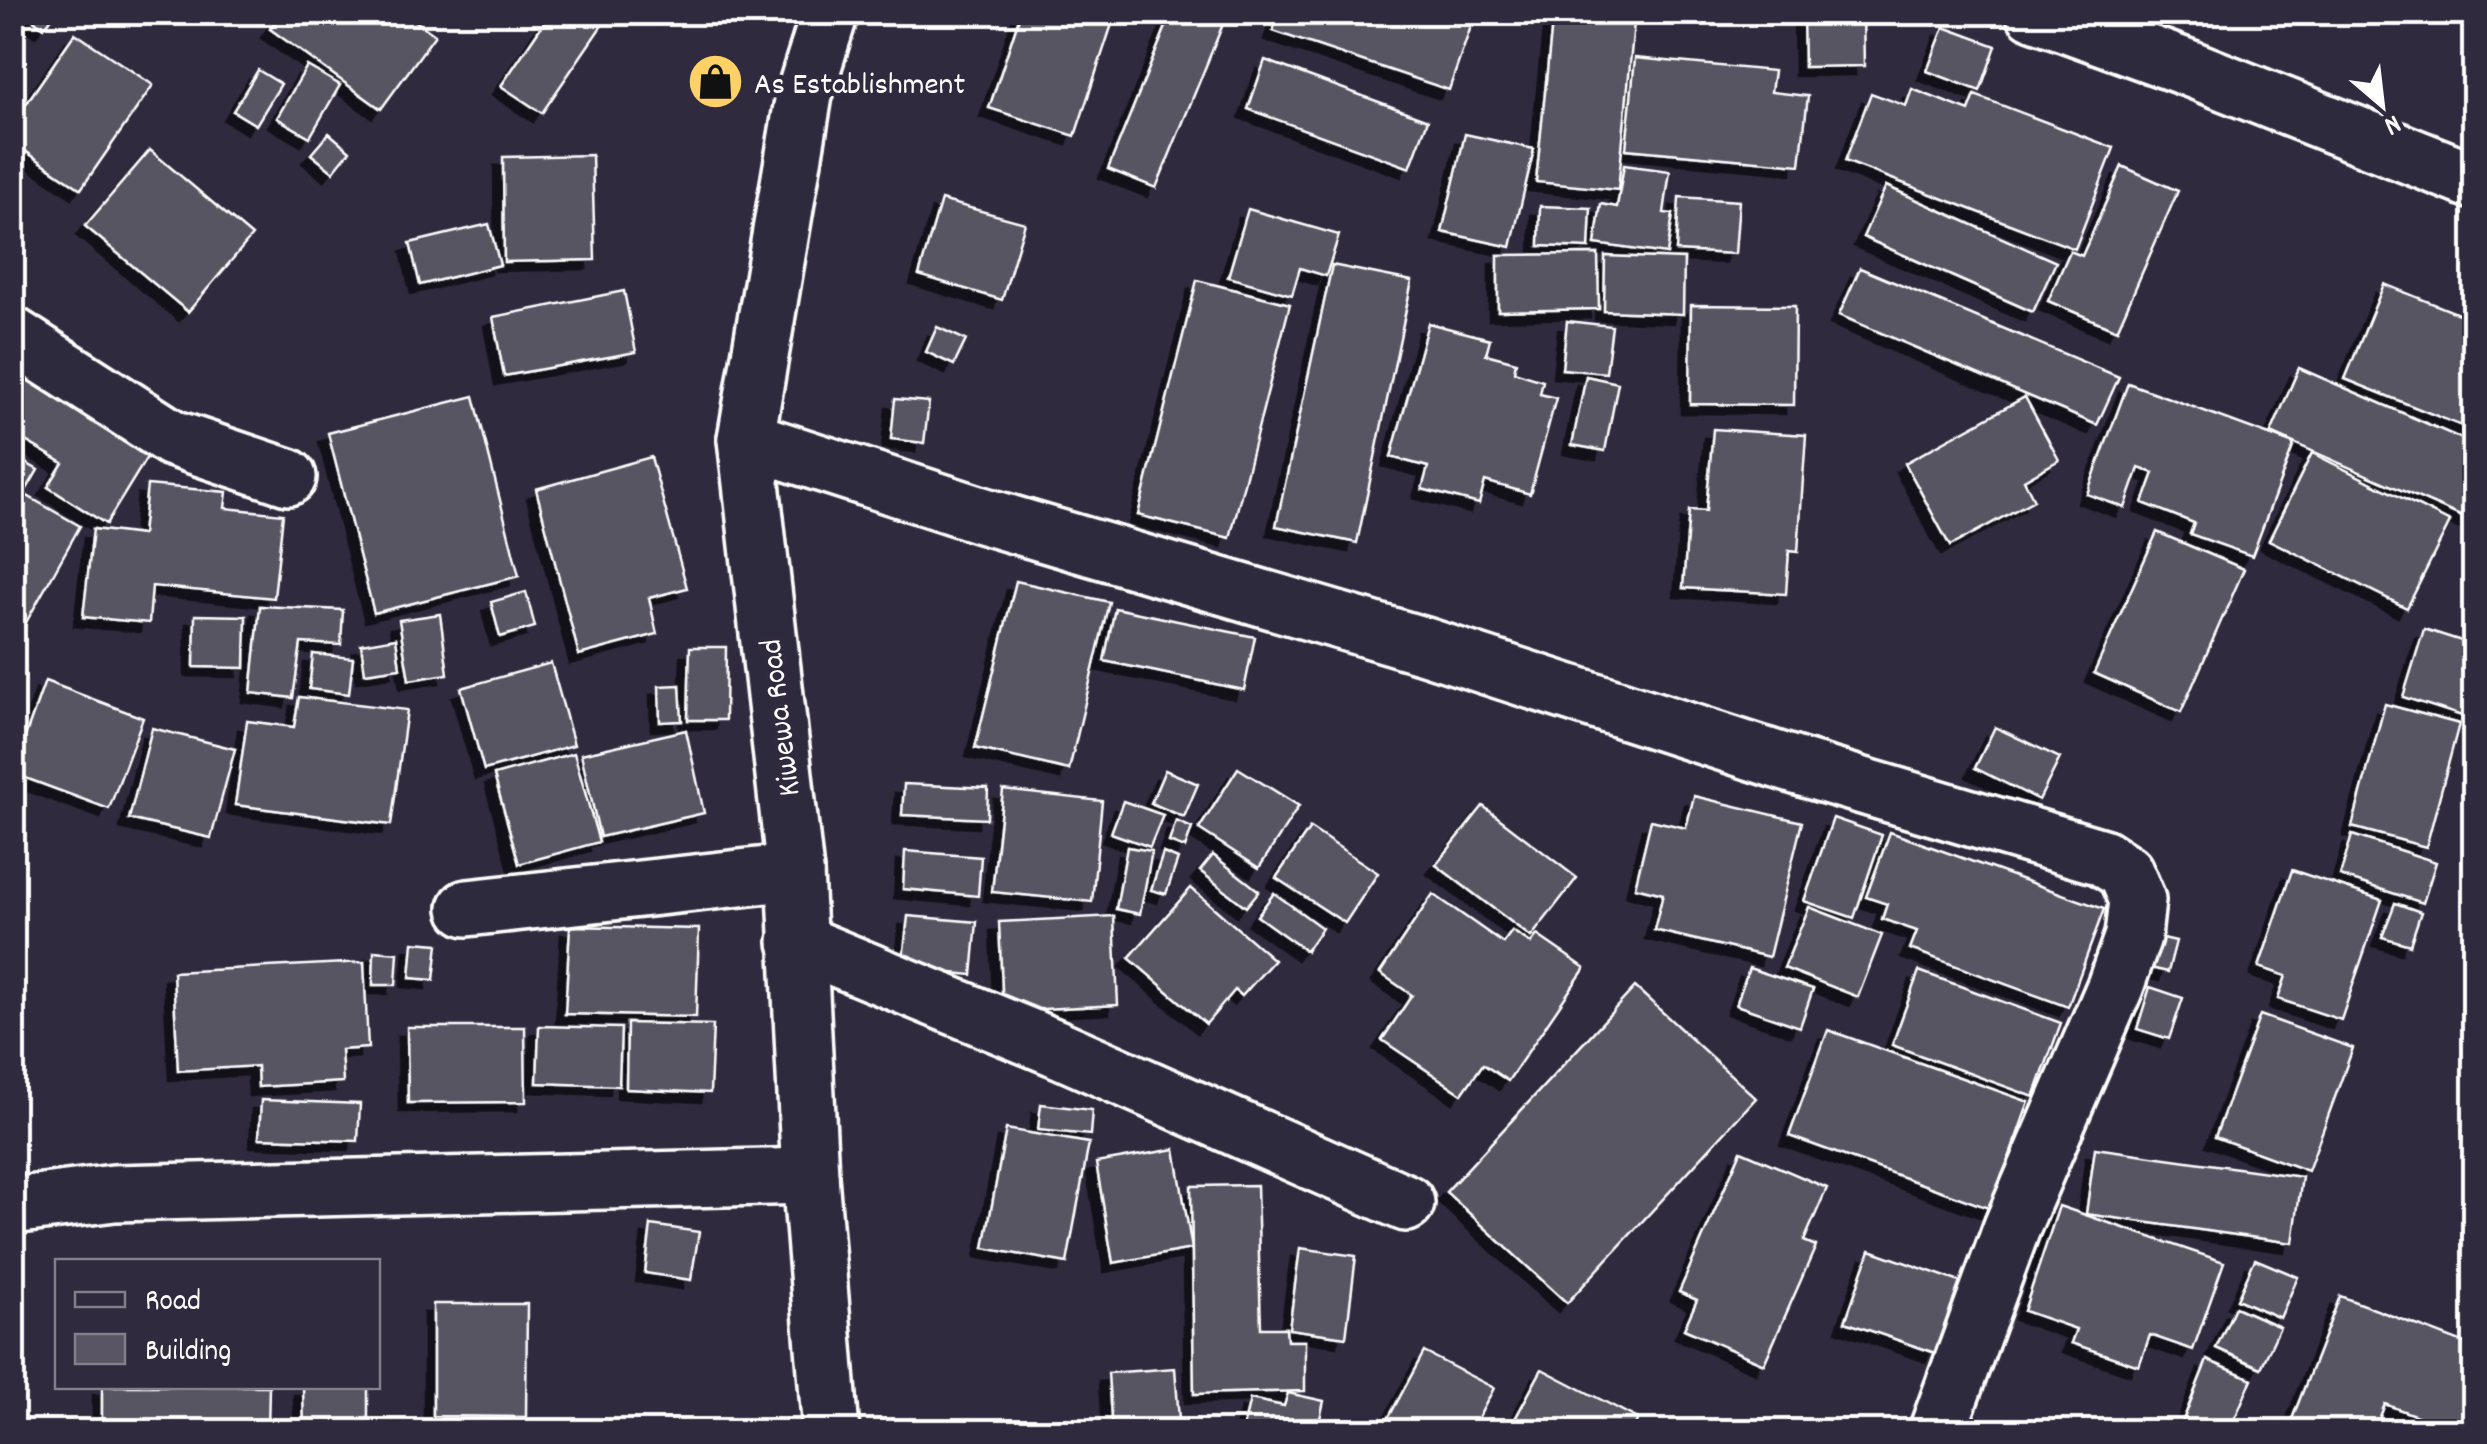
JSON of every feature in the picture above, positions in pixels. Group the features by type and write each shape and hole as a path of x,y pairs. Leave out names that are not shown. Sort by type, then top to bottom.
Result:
{"street":[{"name":"Kiwewa Road","path":"830,12 804,96 746,439 795,872 810,1176 831,1432"},
{"path":"2034,12 2191,69 2474,181"},
{"path":"12,334 172,438 288,478"},
{"path":"746,439 981,515 1425,646 1799,767 2102,858 2125,872 2138,900 2133,936 2115,987 2012,1226 1936,1432"},
{"path":"467,908 795,872"},
{"path":"797,942 1056,1048 1406,1204"},
{"path":"12,1206 134,1192 810,1176"}],"building":[{"path":"23,12 56,12 44,28"},
{"path":"282,12 403,12 435,35 381,109 270,29"},
{"path":"551,12 611,12 542,113 501,86"},
{"path":"1021,12 1116,12 1075,136 989,108"},
{"path":"1172,12 1228,12 1156,188 1108,169"},
{"path":"1279,12 1476,12 1449,90 1273,31"},
{"path":"1553,12 1635,12 1618,190 1536,182"},
{"path":"1803,12 1863,12 1864,66 1804,67"},
{"path":"1944,27 1996,46 1980,91 1927,71"},
{"path":"75,33 153,85 81,189 12,142 12,124"},
{"path":"1635,58 1774,71 1771,92 1808,96 1800,165 1626,149"},
{"path":"1265,60 1428,120 1410,168 1248,109"},
{"path":"307,66 340,85 310,137 277,118"},
{"path":"258,70 281,84 256,125 233,111"},
{"path":"1912,89 1969,111 1975,95 2114,148 2075,249 1845,161 1871,93 1906,106"},
{"path":"329,133 350,151 333,172 311,154"},
{"path":"1465,134 1534,149 1511,247 1442,232"},
{"path":"150,150 252,236 188,312 85,226"},
{"path":"592,155 595,260 504,262 503,157"},
{"path":"1624,165 1670,171 1664,213 1673,214 1667,254 1595,244 1601,204 1617,207"},
{"path":"2122,166 2178,191 2117,330 2048,301 2070,251 2082,256"},
{"path":"1886,186 2056,262 2033,312 1863,237"},
{"path":"1679,197 1739,201 1735,254 1676,251"},
{"path":"941,200 1025,223 1002,300 919,275"},
{"path":"1540,206 1591,208 1589,248 1539,246"},
{"path":"1248,209 1339,235 1326,276 1300,268 1292,295 1228,277"},
{"path":"489,224 500,265 420,285 410,243"},
{"path":"1598,254 1599,309 1498,311 1498,255"},
{"path":"1605,256 1684,259 1683,314 1604,311"},
{"path":"1332,265 1412,281 1357,543 1276,526"},
{"path":"1860,268 2119,377 2097,425 1839,315"},
{"path":"1197,280 1290,304 1230,538 1138,515"},
{"path":"2384,284 2474,320 2474,431 2345,379"},
{"path":"624,291 636,352 504,376 493,317"},
{"path":"1691,305 1795,306 1794,405 1690,404"},
{"path":"1567,321 1612,326 1606,373 1562,369"},
{"path":"1428,323 1490,339 1486,354 1516,362 1514,372 1543,381 1540,394 1556,398 1530,494 1485,481 1479,504 1422,489 1428,467 1391,457"},
{"path":"937,327 966,340 954,365 926,352"},
{"path":"2299,368 2474,444 2474,522 2271,433"},
{"path":"12,371 149,454 106,524 48,487 63,463 12,433"},
{"path":"1586,376 1618,383 1605,451 1572,445"},
{"path":"2128,383 2294,444 2252,556 2190,534 2194,523 2143,503 2154,473 2139,468 2125,508 2087,494"},
{"path":"474,396 519,576 374,613 328,433"},
{"path":"2025,397 2059,460 2024,480 2034,500 1950,546 1905,463"},
{"path":"895,399 929,402 924,443 891,439"},
{"path":"1713,429 1806,435 1798,552 1789,551 1786,594 1683,588 1689,510 1706,511"},
{"path":"2312,453 2450,522 2407,608 2269,540"},
{"path":"12,455 38,470 24,494 80,526 19,635 12,632"},
{"path":"651,457 687,588 649,598 657,634 579,655 536,489"},
{"path":"147,485 227,492 225,508 283,514 274,598 152,586 149,623 83,617 93,529 142,535"},
{"path":"2157,532 2244,569 2181,712 2094,673"},
{"path":"1016,581 1109,602 1069,770 975,748"},
{"path":"526,592 535,627 500,637 491,602"},
{"path":"260,606 343,610 341,645 301,643 293,698 251,693"},
{"path":"1115,608 1255,637 1244,690 1104,661"},
{"path":"440,614 448,674 409,680 399,620"},
{"path":"195,615 246,616 245,668 194,667"},
{"path":"2424,629 2474,645 2474,698 2468,718 2403,697"},
{"path":"396,638 400,668 365,673 361,644"},
{"path":"690,647 726,647 725,720 688,720"},
{"path":"313,654 353,658 349,694 309,689"},
{"path":"551,663 574,745 484,770 461,688"},
{"path":"45,681 143,718 109,809 12,773"},
{"path":"680,685 682,721 660,722 659,686"},
{"path":"299,697 407,710 391,825 235,805 247,721 294,727"},
{"path":"2385,704 2459,724 2426,847 2352,827"},
{"path":"1995,727 2060,758 2039,800 1975,768"},
{"path":"152,728 235,749 211,838 129,819"},
{"path":"686,730 704,813 600,837 581,754"},
{"path":"574,753 599,842 519,864 494,775"},
{"path":"1238,768 1299,806 1259,868 1199,829"},
{"path":"1165,770 1198,784 1184,817 1151,803"},
{"path":"904,784 988,788 987,819 902,815"},
{"path":"1003,790 1102,801 1092,902 992,892"},
{"path":"1694,796 1802,822 1769,957 1654,930 1663,894 1635,887 1651,820 1686,828"},
{"path":"1123,801 1163,815 1150,847 1111,833"},
{"path":"1483,806 1577,878 1531,937 1436,865"},
{"path":"1833,818 1882,835 1854,918 1804,901"},
{"path":"1176,821 1192,828 1185,848 1169,842"},
{"path":"1310,828 1378,873 1345,923 1276,878"},
{"path":"1890,832 2104,909 2068,1007 1910,949 1917,931 1882,919 1887,904 1866,897"},
{"path":"2352,835 2436,862 2423,903 2340,876"},
{"path":"1127,847 1152,851 1140,914 1116,909"},
{"path":"905,851 981,857 978,896 903,889"},
{"path":"1163,853 1178,859 1166,894 1151,890"},
{"path":"1213,855 1259,891 1246,907 1200,871"},
{"path":"2292,870 2382,900 2341,1020 2278,999 2286,976 2259,967"},
{"path":"1191,888 1274,960 1242,996 1235,990 1206,1024 1129,958"},
{"path":"1274,893 1322,928 1306,951 1257,916"},
{"path":"1433,894 1503,943 1512,931 1531,943 1537,935 1585,968 1508,1081 1483,1064 1462,1094 1382,1040 1412,995 1380,973"},
{"path":"2395,903 2421,912 2410,945 2382,937"},
{"path":"1809,907 1882,935 1858,997 1784,968"},
{"path":"908,916 977,922 972,975 902,968"},
{"path":"1114,916 1118,1005 1003,1011 999,922"},
{"path":"570,926 699,929 696,1017 565,1014"},
{"path":"2141,933 2176,941 2168,972 2133,964"},
{"path":"413,942 438,944 434,980 410,978"},
{"path":"374,951 398,953 396,985 373,985"},
{"path":"364,962 368,1048 341,1050 343,1082 258,1087 257,1066 178,1071 173,972"},
{"path":"1749,968 1813,989 1800,1027 1736,1005"},
{"path":"1919,971 2061,1023 2034,1097 1892,1045"},
{"path":"1635,987 1756,1098 1567,1303 1446,1192"},
{"path":"2150,987 2183,998 2169,1039 2137,1029"},
{"path":"2260,1015 2353,1048 2308,1171 2215,1137"},
{"path":"627,1023 713,1025 710,1093 626,1089"},
{"path":"539,1026 621,1028 619,1086 537,1083"},
{"path":"407,1027 525,1027 526,1102 408,1103"},
{"path":"1828,1030 2029,1102 1991,1209 1789,1136"},
{"path":"261,1100 360,1104 358,1141 259,1138"},
{"path":"1041,1104 1092,1110 1090,1135 1038,1130"},
{"path":"1006,1129 1089,1143 1067,1263 984,1248"},
{"path":"2095,1148 2302,1177 2293,1243 2086,1214"},
{"path":"1175,1149 1192,1249 1113,1263 1096,1163"},
{"path":"1741,1151 1827,1188 1804,1241 1816,1246 1764,1364 1684,1329 1697,1300 1679,1292"},
{"path":"1257,1185 1261,1328 1286,1328 1287,1341 1305,1341 1305,1391 1194,1394 1191,1186"},
{"path":"2059,1206 2224,1262 2193,1350 2150,1335 2139,1366 2071,1343 2076,1329 2024,1311"},
{"path":"651,1225 699,1232 691,1280 645,1273"},
{"path":"1300,1248 1356,1256 1346,1337 1289,1329"},
{"path":"1870,1250 1960,1282 1935,1353 1845,1322"},
{"path":"2255,1259 2298,1277 2280,1318 2237,1299"},
{"path":"2340,1296 2474,1347 2474,1432 2460,1432 2385,1404 2374,1432 2287,1432"},
{"path":"433,1304 527,1304 526,1417 433,1416"},
{"path":"2235,1307 2280,1327 2261,1368 2216,1348"},
{"path":"1424,1352 1494,1388 1471,1432 1381,1432"},
{"path":"2207,1360 2252,1379 2229,1432 2189,1432 2180,1428"},
{"path":"1175,1368 1180,1432 1112,1432 1108,1373"},
{"path":"1542,1369 1638,1419 1631,1432 1508,1432"},
{"path":"102,1389 269,1389 268,1432 102,1432"},
{"path":"303,1389 368,1389 368,1432 304,1432"},
{"path":"1288,1393 1324,1401 1317,1432 1242,1432 1250,1399 1284,1406"},
{"path":"1790,1419 1812,1432 1783,1432"},
{"path":"438,1421 482,1422 482,1432 438,1432"}],"place":[{"name":"As Establishment","path":"715,82"}]}
